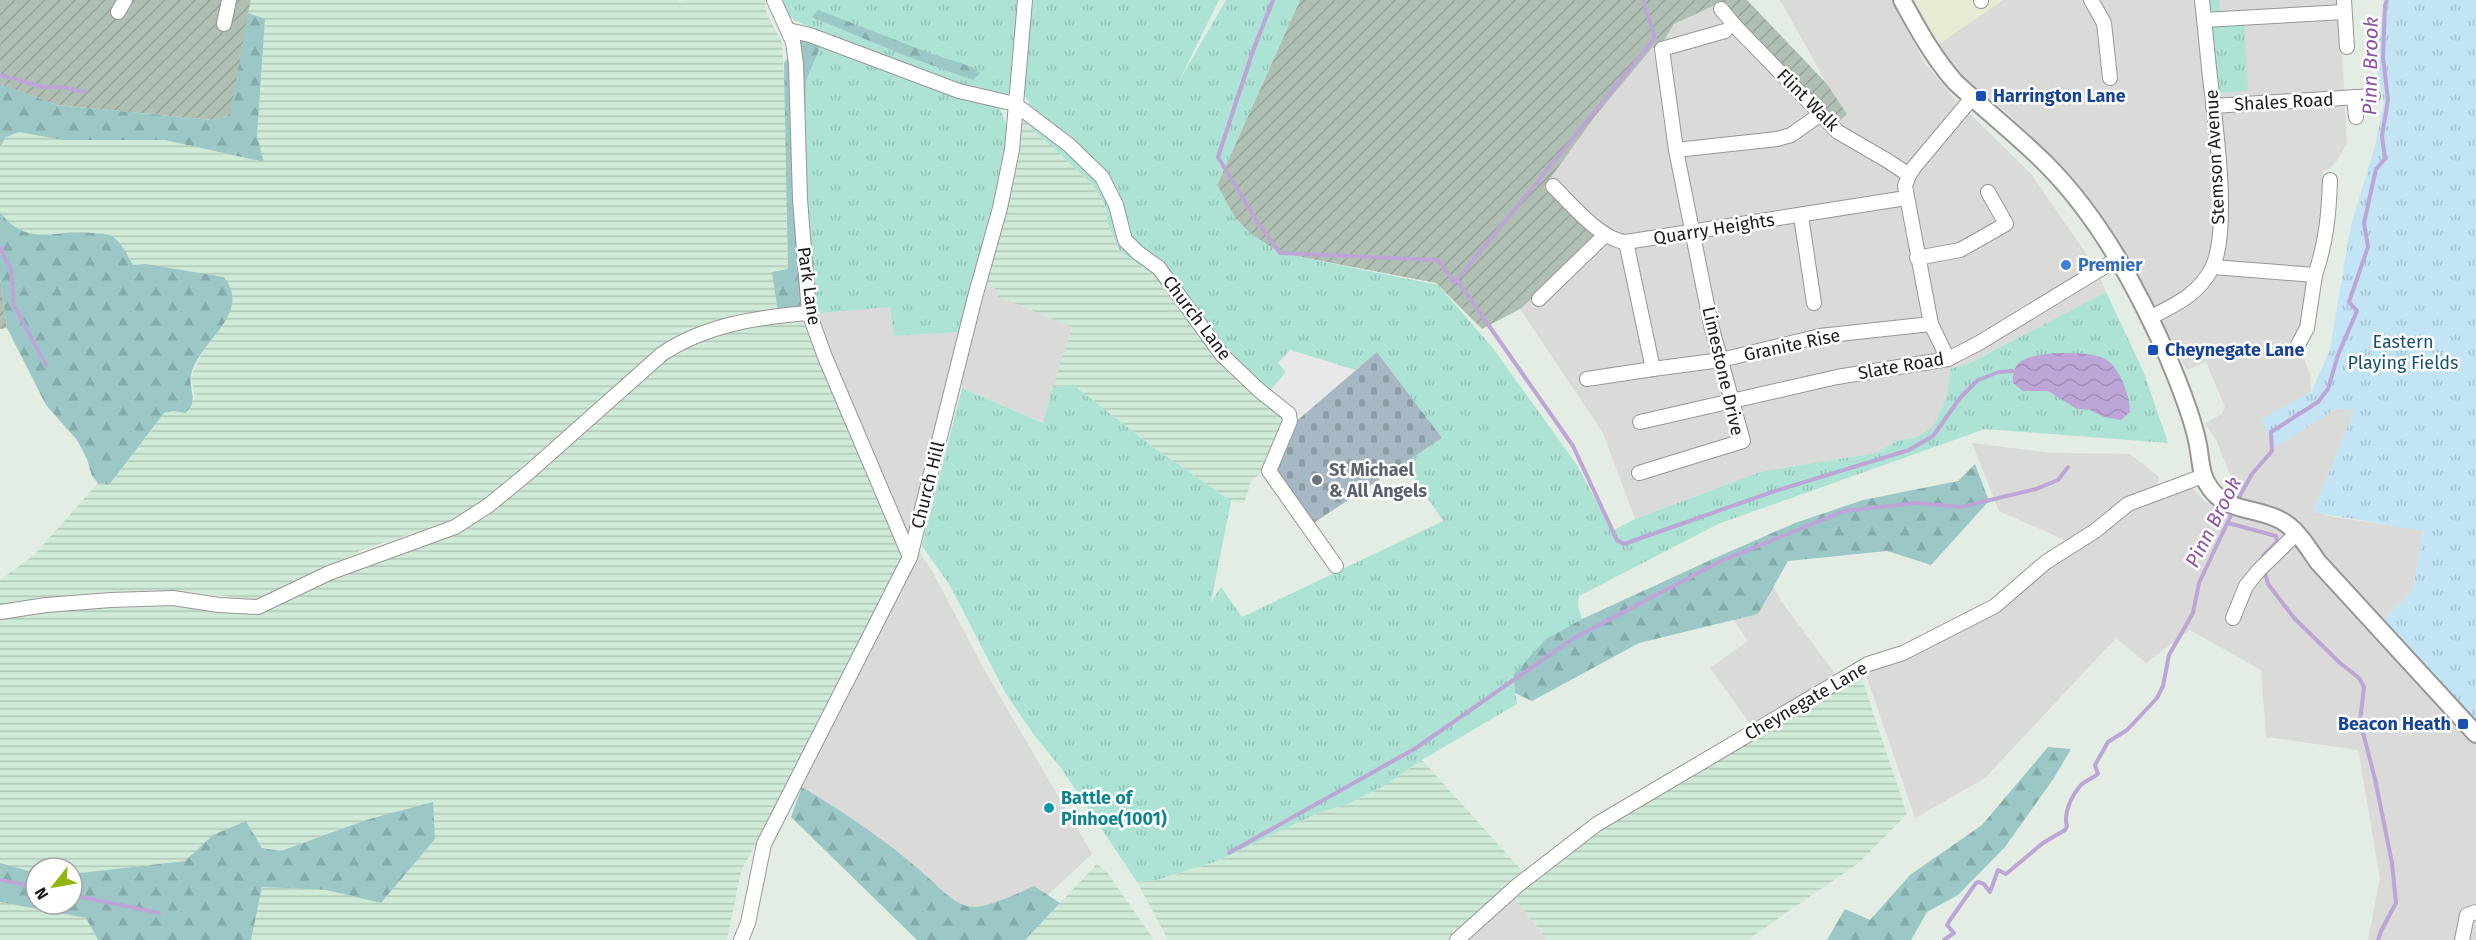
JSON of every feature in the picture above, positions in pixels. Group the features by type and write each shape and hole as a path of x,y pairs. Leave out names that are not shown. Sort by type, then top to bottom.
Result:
{"street":[{"path":"224,24 228,0"},
{"name":"Park Lane","path":"774,0 794,42 800,199 809,313 825,357 910,556"},
{"name":"Church Hill","path":"741,940 748,923 764,844 910,556 975,297 1000,208 1012,150 1026,0"},
{"path":"1902,0 1935,58 1972,98 2049,167 2086,213 2117,259 2168,358 2198,445 2203,476 2218,498 2236,506 2272,515 2285,522 2297,533 2318,562 2476,734"},
{"path":"2091,0 2104,23 2110,78"},
{"name":"Stemson Avenue","path":"2149,318 2192,294 2213,267 2217,252 2220,220 2219,163 2202,0"},
{"path":"2204,20 2344,6 2347,47"},
{"name":"Flint Walk","path":"1721,9 1838,132 1908,175"},
{"name":"Church Lane","path":"788,30 810,35 959,91 1016,105 1069,145 1102,177 1116,205 1125,240 1159,268 1175,286 1222,355 1289,414 1290,421 1269,471 1336,566"},
{"name":"Limestone Drive","path":"1639,473 1743,441 1711,325 1676,150 1662,49 1725,31"},
{"name":"Shales Road","path":"2213,106 2373,96"},
{"name":"Shales Road","path":"2354,97 2356,117"},
{"path":"1948,359 1931,324 1905,186 1908,175 1972,98"},
{"path":"1676,150 1777,139 1791,135 1815,118"},
{"path":"2298,345 2307,328 2316,275 2325,246 2330,180"},
{"name":"Quarry Heights","path":"1553,186 1605,235 1626,242 1906,198"},
{"path":"1917,258 1960,250 2006,224 1988,192"},
{"path":"1801,216 1814,303"},
{"path":"1539,299 1605,235"},
{"path":"1587,379 1653,369 1626,242"},
{"name":"Slate Road","path":"1640,422 1732,399 1836,377 1948,359 2117,259"},
{"path":"2213,267 2316,275"},
{"path":"0,612 100,600 173,598 219,605 258,607 328,573 455,527 489,505 528,473 676,344 713,330 750,320 809,313"},
{"name":"Granite Rise","path":"1653,369 1721,360 1820,336 1931,324"},
{"name":"Cheynegate Lane","path":"1457,940 1518,885 1598,824 1868,664 1903,653 1995,606 2046,562 2095,531 2128,504 2203,476"},
{"path":"2233,618 2246,586 2297,533"},
{"path":"2462,940 2467,915 2476,912"}],"shaded area":[{"path":"0,0 251,0 231,116 213,120 57,105 0,84"},
{"path":"251,0 679,0 679,2 765,0 767,15 782,42 786,109 788,270 778,312 696,329 666,343 486,498 454,520 364,549 257,600 174,590 102,592 0,605 0,580 34,555 98,483 109,485 164,413 174,411 185,413 195,398 191,376 203,351 225,323 146,264 133,265 127,253 82,232 31,235 10,226 0,212 0,147 6,137 19,132 62,140 165,140 264,162 257,136 265,20 248,13"},
{"path":"1300,0 1747,0 1827,84 1847,114 1838,122 1775,60 1722,2 1674,24 1660,47 1652,48 1596,115 1544,187 1599,237 1520,309 1482,329 1436,283 1280,253 1252,235 1235,218 1217,185"},
{"path":"1780,0 1891,0 1925,63 1953,97 2032,175 2098,271 2106,292 1970,363 1950,369 1947,397 1933,428 1917,437 1899,440 1876,453 1760,472 1635,519 1603,433 1520,309 1599,237 1544,187 1596,115 1652,48 1660,47 1674,24 1722,1 1740,23 1842,117 1847,114 1827,84"},
{"path":"1912,0 2003,0 1938,45"},
{"path":"2003,0 2196,0 2219,93 2248,90 2221,24 2219,0 2339,0 2347,144 2336,162 2329,169 2323,170 2321,219 2315,264 2306,270 2309,282 2303,324 2294,342 2310,374 2311,392 2275,446 2337,408 2354,411 2313,512 2423,530 2413,589 2381,623 2476,741 2476,940 2368,940 2380,878 2358,750 2266,737 2261,670 2190,630 2146,663 2116,638 1985,778 1915,818 1865,672 2079,550 2067,541 1999,511 1972,443 2052,453 2130,454 2159,477 2154,500 2193,488 2204,501 2224,509 2245,502 2228,470 2217,442 2205,423 2222,414 2225,407 2206,362 2187,370 2134,270 2093,203 2046,150 2006,112 1963,79 1938,45"},
{"path":"1023,120 1091,183 1106,206 1107,222 1120,251 1150,272 1174,295 1204,342 1284,419 1263,473 1252,479 1244,503 1231,501 1153,447 1073,385 1053,387 1072,327 999,297 995,288 985,285 1019,159"},
{"path":"0,278 7,328 0,329"},
{"path":"985,285 995,288 999,297 1072,326 1044,423 962,388 962,362"},
{"path":"891,307 894,336 960,332 934,452 909,529 914,544 932,571 984,669 1092,854 999,940 795,803 903,569 815,318 821,313"},
{"path":"789,320 803,322 904,550 901,568 867,641 741,871 727,940 251,940 262,887 326,890 381,903 435,839 433,803 366,820 281,851 213,835 186,861 84,873 84,856 24,856 24,870 0,863 0,617 80,609 180,606 253,613 273,608 373,560 458,533 496,508 540,471 616,399 658,364 701,340"},
{"path":"1290,350 1355,370 1300,417 1270,391 1286,372 1278,363"},
{"path":"1764,568 1781,601 1836,675 1753,728 1710,668 1748,641 1714,591"},
{"path":"1861,676 1907,814 1860,862 1747,940 1547,940 1514,897 1601,829"},
{"path":"1422,760 1526,875 1493,908 1449,940 1168,940 1137,882 1156,880 1215,862 1318,813 1348,804 1385,785"},
{"path":"1097,864 1107,872 1154,940 1025,940"},
{"path":"1514,897 1547,940 1467,940"},
{"path":"0,902 24,906 24,916 86,918 98,940 0,940"}],"green space":[{"path":"779,0 1017,0 1016,63 1012,86 1007,95 990,94 948,83 846,40 806,26 794,20 783,10"},
{"path":"1032,0 1219,0 1178,83 1226,0 1300,0 1217,185 1235,218 1252,235 1280,253 1438,285 1492,347 1577,465 1612,531 1635,519 1760,472 1876,453 1899,440 1917,437 1933,427 1947,397 1950,369 1970,363 2106,292 2144,373 2168,443 1985,429 1718,524 1579,596 1578,606 1582,619 1546,639 1515,693 1517,704 1422,760 1385,785 1348,804 1318,813 1215,862 1156,880 1137,882 1061,768 1034,735 1006,694 949,584 922,546 962,388 1043,423 1053,387 1073,385 1153,447 1231,501 1211,602 1221,587 1242,617 1443,521 1404,463 1442,438 1378,353 1355,370 1290,350 1286,372 1270,391 1214,340 1204,342 1174,295 1150,272 1120,251 1107,222 1106,206 1091,183 1023,120 1029,102 1024,95"},
{"path":"2206,0 2219,0 2222,24 2244,21 2248,91 2219,93"},
{"name":"Eastern Playing Fields","path":"2384,0 2476,0 2476,726 2381,623 2413,589 2423,531 2313,512 2354,411 2337,408 2274,448 2261,419 2311,392 2330,350 2351,225 2375,146 2384,102 2376,66"},
{"path":"818,10 972,67 980,73 973,80 906,56 812,17"},
{"path":"248,13 265,19 257,136 264,162 165,140 62,140 19,132 6,137 0,147 0,84 57,105 213,120 230,116"},
{"path":"800,41 822,43 806,81 804,189 813,309 778,312 772,272 788,269 784,63"},
{"path":"822,43 1000,109 1009,131 996,208 960,332 894,336 890,307 821,313 813,309 804,189 806,81"},
{"path":"0,212 10,223 31,234 79,232 109,235 121,245 133,265 146,264 224,277 231,291 232,304 228,316 203,351 191,375 193,400 189,409 185,413 174,411 164,413 109,485 98,483 92,476 87,459 77,440 46,405 7,328 0,278"},
{"path":"1377,352 1442,438 1309,526 1269,471 1292,425"},
{"path":"1975,464 1989,501 1931,565 1887,551 1788,561 1758,614 1639,643 1532,701 1515,693 1514,674 1546,639 1582,619 1795,523 1863,500 1958,481"},
{"path":"2048,747 2071,749 2054,778 2005,847 1958,895 1927,912 1911,940 1827,940 1845,909 1870,920 1910,875 1982,825"},
{"path":"802,787 885,842 946,894 962,904 974,907 987,905 1034,886 1060,903 1025,940 917,940 791,817"},
{"path":"433,802 435,839 381,903 326,890 262,887 251,940 98,940 86,918 75,916 84,916 84,873 185,861 213,835 246,821 262,848 281,851 366,820"},
{"path":"0,863 24,870 24,906 0,902"}],"water":[{"path":"2054,353 2090,354 2107,360 2122,380 2130,412 2121,420 2104,417 2090,410 2077,409 2048,391 2023,391 2013,383 2016,367 2020,362 2031,357"}],"waterway":[{"path":"1273,0 1254,48 1218,157 1256,220 1280,253 1438,260 1454,282 1457,280 1573,446 1617,540 1624,544 1775,491 1909,450 1933,436 1960,398 1978,380 1999,372 2013,371"},
{"path":"1457,280 1655,38 1643,0"},
{"name":"Pinn Brook","path":"2237,501 2252,474 2272,451 2271,432 2318,402 2328,389 2338,355 2357,311 2349,302 2368,247 2364,223 2376,169 2385,159 2382,136 2388,100 2383,57 2387,0"},
{"path":"0,75 42,87 62,87 84,92"},
{"path":"0,247 11,270 14,305 46,365"},
{"path":"1229,853 1416,748 1574,638 1721,561 1844,511 1917,503 1961,507 2036,489 2058,480 2068,467"},
{"name":"Pinn Brook","path":"1944,940 1954,933 1947,925 1976,883 1984,884 1990,892 1998,870 2006,874 2043,843 2065,830 2067,810 2074,794 2081,785 2098,774 2095,765 2108,742 2127,730 2157,698 2163,686 2169,655 2193,613 2199,583 2233,511"},
{"path":"2228,523 2276,536 2277,542 2263,556 2263,561"},
{"path":"2264,569 2268,584 2295,619 2340,663 2359,678 2364,687 2360,721 2375,779 2392,863 2396,903 2378,940"},
{"path":"0,880 24,885"},
{"path":"84,897 159,913"}],"place":[{"name":"Harrington Lane","path":"1981,96"},
{"name":"Premier","path":"2066,265"},
{"name":"Cheynegate Lane","path":"2153,350"},
{"name":"St Michael & All Angels","path":"1317,480"},
{"name":"Beacon Heath","path":"2463,724"},
{"name":"Battle of Pinhoe(1001)","path":"1049,808"}]}
